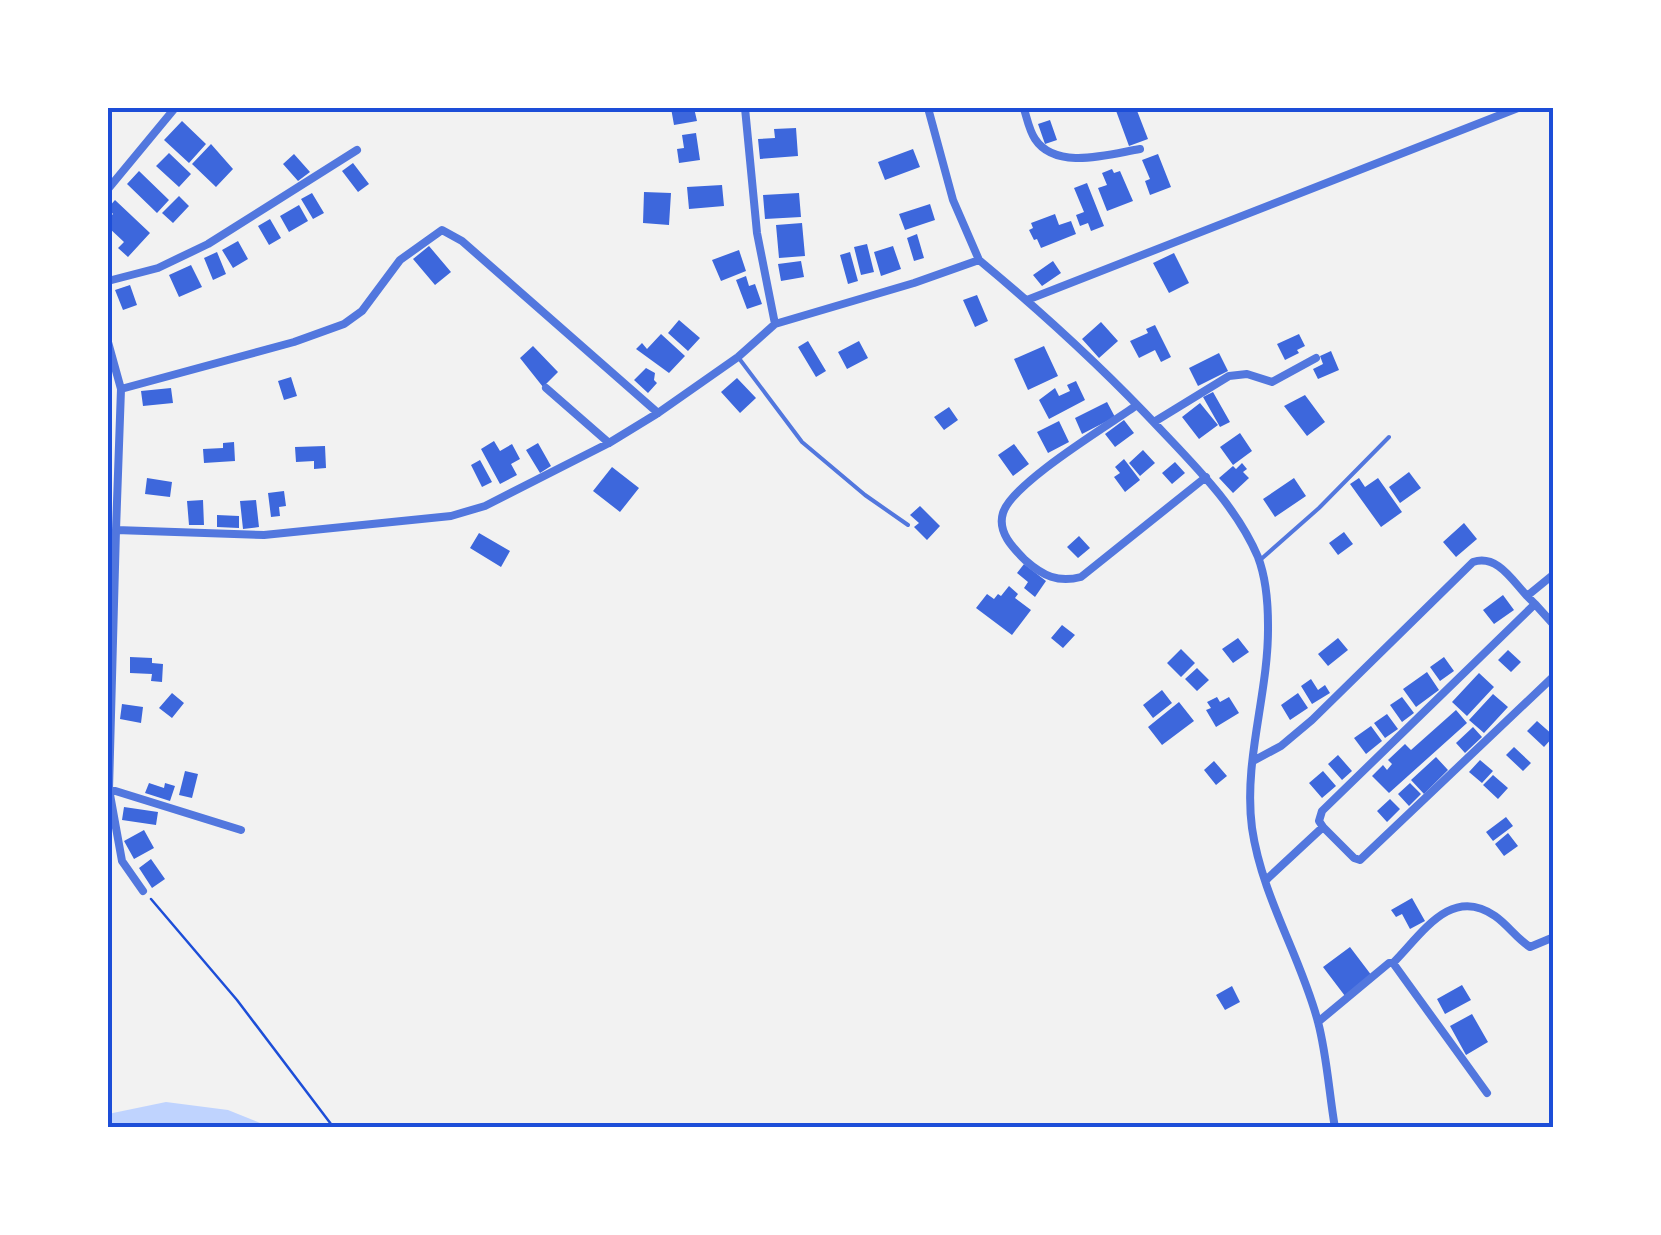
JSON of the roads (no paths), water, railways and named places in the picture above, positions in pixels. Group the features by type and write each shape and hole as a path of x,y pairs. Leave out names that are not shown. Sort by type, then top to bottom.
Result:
{"street":[{"path":"108,190 174,108"},
{"path":"745,108 757,233 775,324"},
{"path":"930,108 953,200 979,260 1028,300 1206,477 1243,528 1260,561 1266,596 1268,657 1250,792 1252,830 1266,880 1318,1022 1335,1128"},
{"path":"1036,108 1023,108 1036,140 1051,152 1088,158 1140,149"},
{"path":"1028,300 1518,108"},
{"path":"108,282 158,268 208,244 357,150"},
{"path":"121,389 294,342 344,324 362,311 400,260 442,230 462,242 658,413"},
{"path":"116,530 264,535 451,516 485,506 658,413 738,357 775,324 914,284 979,260"},
{"path":"108,342 121,389 109,789 122,861 143,891"},
{"path":"1154,422 1230,376 1247,374 1272,382 1316,358"},
{"path":"546,388 610,442"},
{"path":"1137,405 1048,467 1010,499 1003,511 1002,524 1006,538 1018,553 1052,578 1064,581 1081,577 1206,477"},
{"path":"1254,761 1281,746 1312,720 1473,562 1482,559 1498,565 1554,625"},
{"path":"1554,574 1322,811 1319,821 1360,860 1554,676"},
{"path":"109,789 241,830"},
{"path":"1266,880 1323,827"},
{"path":"1318,1022 1389,963 1394,963 1446,912 1463,904 1498,918 1530,947 1554,937"},
{"path":"1394,963 1487,1093"}],"lane":[{"path":"738,357 812,452 908,524"},
{"path":"1260,561 1390,437"}],"water":[{"path":"166,1102 228,1110 270,1127 108,1127 108,1114"}]}
